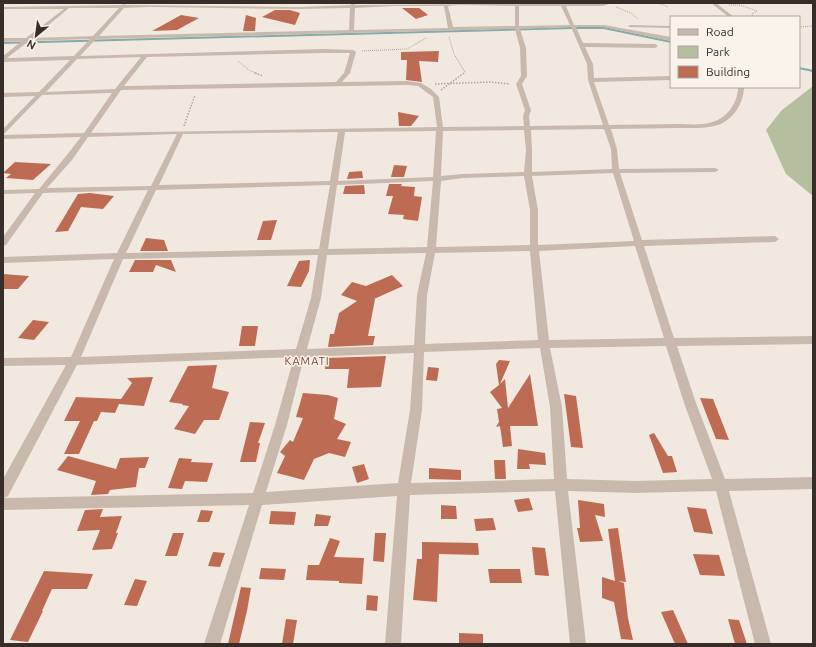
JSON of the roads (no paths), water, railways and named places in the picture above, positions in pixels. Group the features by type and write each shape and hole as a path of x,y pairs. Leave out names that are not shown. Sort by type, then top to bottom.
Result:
{"street":[{"path":"3,12 6,8 16,3"},
{"path":"33,8 46,3"},
{"path":"3,133 95,38 125,3"},
{"path":"6,8 121,8 184,5 244,5 299,8 353,4 612,4"},
{"path":"351,31 353,4"},
{"path":"449,4 449,31"},
{"path":"715,4 731,16"},
{"path":"516,5 517,29 523,48 524,76 519,84 528,110 526,116 530,150 528,175 534,210 534,248 544,344 556,407 561,485 578,644"},
{"path":"563,5 590,64 591,80 614,149 616,171 690,403 721,485 763,644"},
{"path":"3,59 67,8"},
{"path":"3,40 351,31 449,31 572,27 670,26"},
{"path":"610,27 670,39"},
{"path":"581,45 655,46"},
{"path":"3,59 144,57 232,53 353,52 354,54 350,66 337,85"},
{"path":"3,243 41,191 87,135 118,90 144,57"},
{"path":"591,80 670,78"},
{"path":"3,95 118,90 419,84 429,90 436,97 440,128 435,215 431,250 422,295 416,410 404,489 393,644"},
{"path":"3,136 440,128 695,126 716,123 725,118 738,103 741,88"},
{"path":"212,644 281,425 316,298 342,130"},
{"path":"3,492 74,361 120,256 181,132"},
{"path":"3,192 333,183 436,179 463,176 616,171 715,170"},
{"path":"3,260 120,256 534,248 775,239"},
{"path":"3,362 74,361 544,344 813,340"},
{"path":"3,504 258,498 404,489 561,485 635,487 813,483"}],"waterway":[{"path":"3,43 572,28 604,28 670,42"},
{"path":"800,68 813,71"}],"district":[{"name":"KAMATI","path":"307,361"}]}
